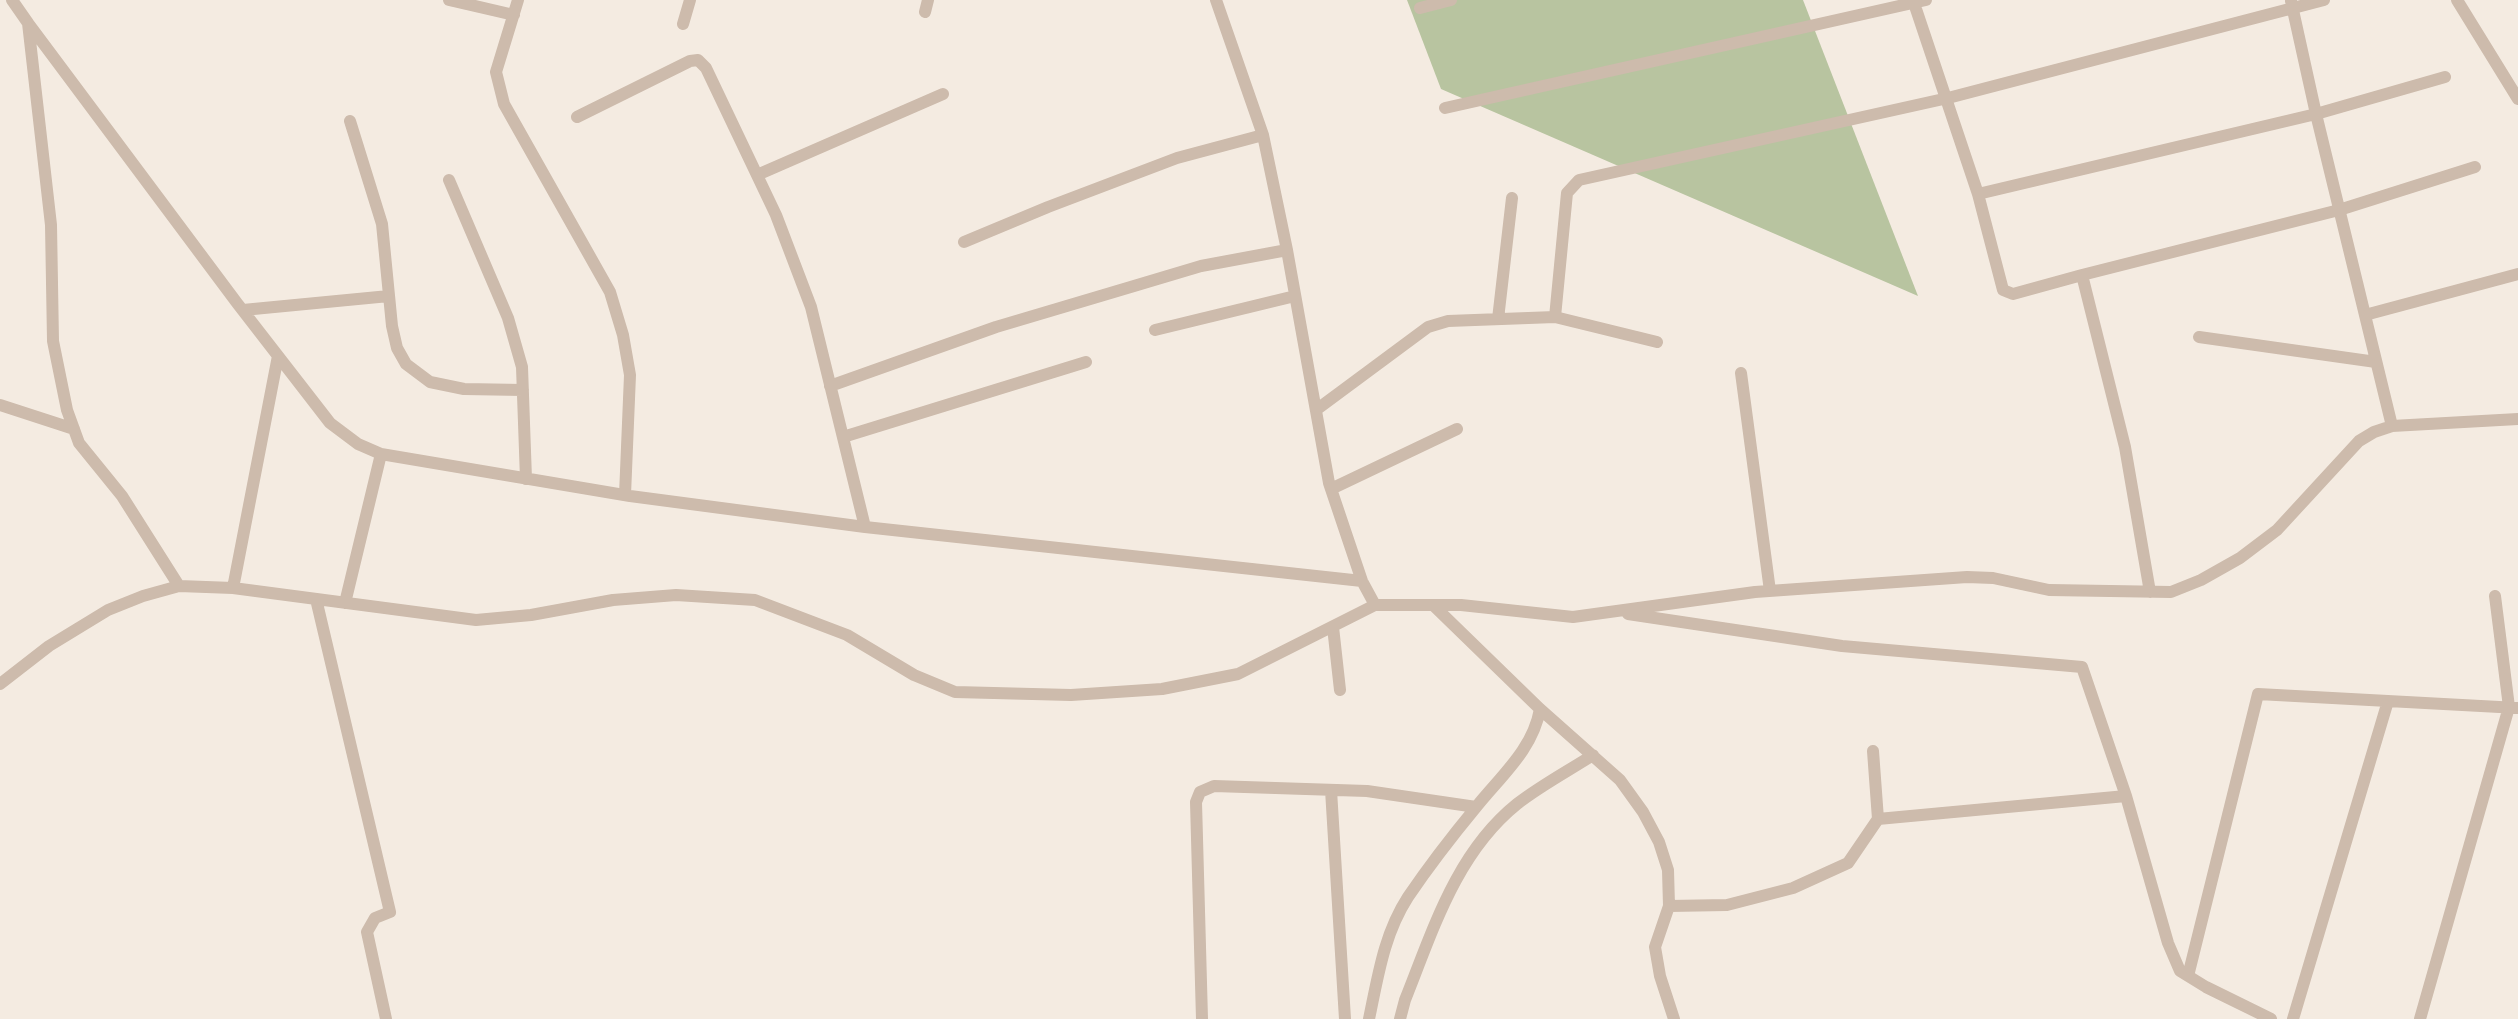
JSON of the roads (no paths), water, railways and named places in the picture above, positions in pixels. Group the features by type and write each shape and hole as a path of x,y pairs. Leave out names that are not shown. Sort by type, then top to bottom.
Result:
{"street":[{"path":"12,0 243,310 330,423 358,444 381,454 625,495 865,527 1362,581"},
{"path":"449,0 514,15"},
{"path":"518,0 496,72 504,104 610,292 623,335 630,375 625,495"},
{"path":"683,24 690,0"},
{"path":"1216,0 1263,135 1287,250 1331,489 1362,581 1375,605"},
{"path":"1420,8 1451,0"},
{"path":"1555,317 1567,193 1579,180 1948,98 2292,4 2324,0"},
{"path":"2457,0 2518,99"},
{"path":"1445,108 1918,1 1978,194 2003,290 2013,294 2339,210 2476,167"},
{"path":"2292,4 2316,114 2392,426"},
{"path":"28,23 50,225 53,341 67,410 79,444 122,496 179,586"},
{"path":"577,117 690,61 698,60 706,68 776,215 811,306 865,527"},
{"path":"1978,194 2316,114 2445,77"},
{"path":"757,175 943,94"},
{"path":"350,121 382,224 389,296 397,348 406,364 430,382 464,389 523,390"},
{"path":"964,242 1048,207 1177,158 1263,135"},
{"path":"449,180 508,318 522,367 526,479"},
{"path":"1498,319 1512,198"},
{"path":"830,386 996,327 1142,283 1201,266 1287,250"},
{"path":"2364,315 2518,274"},
{"path":"2082,275 2125,447 2150,592"},
{"path":"243,310 389,296"},
{"path":"1155,330 1295,296"},
{"path":"1316,410 1428,327 1448,321 1555,317 1657,342"},
{"path":"2199,337 2376,362"},
{"path":"233,588 278,356"},
{"path":"843,438 1086,362"},
{"path":"1741,373 1770,591"},
{"path":"0,405 74,429"},
{"path":"0,684 49,646 108,610 143,596 179,586 233,588 476,620 531,615 613,600 676,594 755,600 847,635 914,675 955,692 1071,695 1162,689 1238,674 1333,628 1375,605 1461,605 1573,617 1770,591 1967,577 1993,578 2049,590 2171,592 2201,580 2240,558 2277,530 2359,441 2374,432 2392,426 2518,420"},
{"path":"1331,489 1457,429"},
{"path":"345,604 381,454"},
{"path":"2420,1019 2514,707 2495,596"},
{"path":"316,599 390,912 376,918 367,932 386,1019"},
{"path":"1433,605 1540,709 1593,754 1620,780 1643,812 1658,842 1668,870 1669,906 1655,948 1660,976 1674,1019"},
{"path":"1614,612 1842,646 2082,667 2126,796 2168,943 2180,971 2271,1019"},
{"path":"1333,628 1340,690"},
{"path":"2188,976 2258,694 2514,707"},
{"path":"2293,1019 2388,701"},
{"path":"1370,1019 1385,943 1404,905 1476,807 1523,752 1537,725 1540,709"},
{"path":"1669,906 1727,905 1793,888 1848,863 1878,819 1873,751"},
{"path":"1400,1019 1405,1000 1450,889 1482,837 1517,804 1593,754"},
{"path":"1202,1019 1196,802 1200,792 1214,786 1367,791 1476,807"},
{"path":"1331,790 1345,1019"},
{"path":"1878,819 2126,796"}]}
